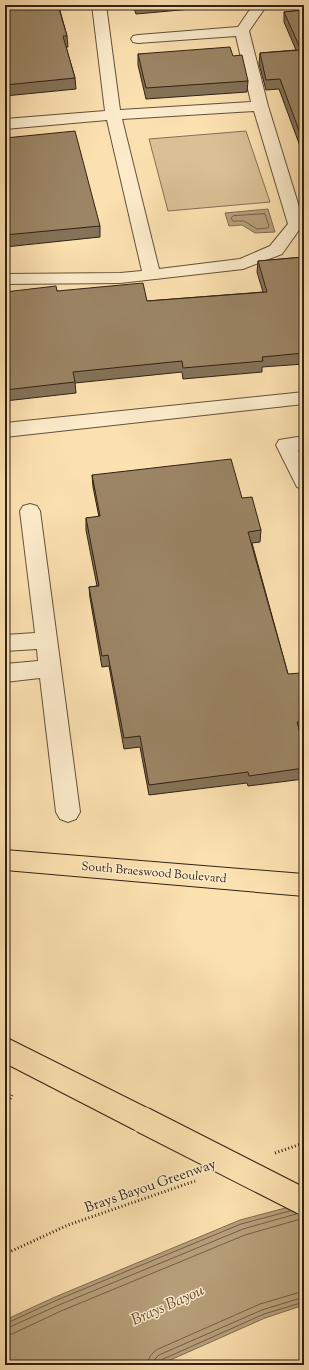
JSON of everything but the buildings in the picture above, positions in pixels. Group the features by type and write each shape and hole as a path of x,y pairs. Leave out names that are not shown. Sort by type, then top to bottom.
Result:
{"main road":[{"name":"South Braeswood Boulevard","path":"5,860 304,885"},
{"path":"5,1048 304,1202"}],"lane":[{"path":"99,5 112,115 152,275"},
{"path":"5,279 120,278 152,275 243,264 276,250 296,224 260,106 242,31 260,5"},
{"path":"138,39 242,31"},
{"path":"5,124 112,115 260,106"},
{"path":"5,430 304,398"},
{"path":"304,443 286,445 304,482"},
{"path":"30,511 68,812"},
{"path":"5,644 47,640"},
{"path":"5,673 50,668"}],"path":[{"path":"5,1108 12,1095"},
{"path":"267,1156 304,1143"},
{"name":"Brays Bayou Greenway","path":"5,1254 68,1226 201,1179"}],"shaded area":[{"path":"246,131 270,202 168,211 149,139"}],"water":[{"path":"268,209 275,232 255,233 242,225 229,226 225,213"},
{"name":"Brays Bayou","path":"304,1203 304,1305 265,1318 159,1365 5,1365 5,1320 55,1297 240,1220"}]}
